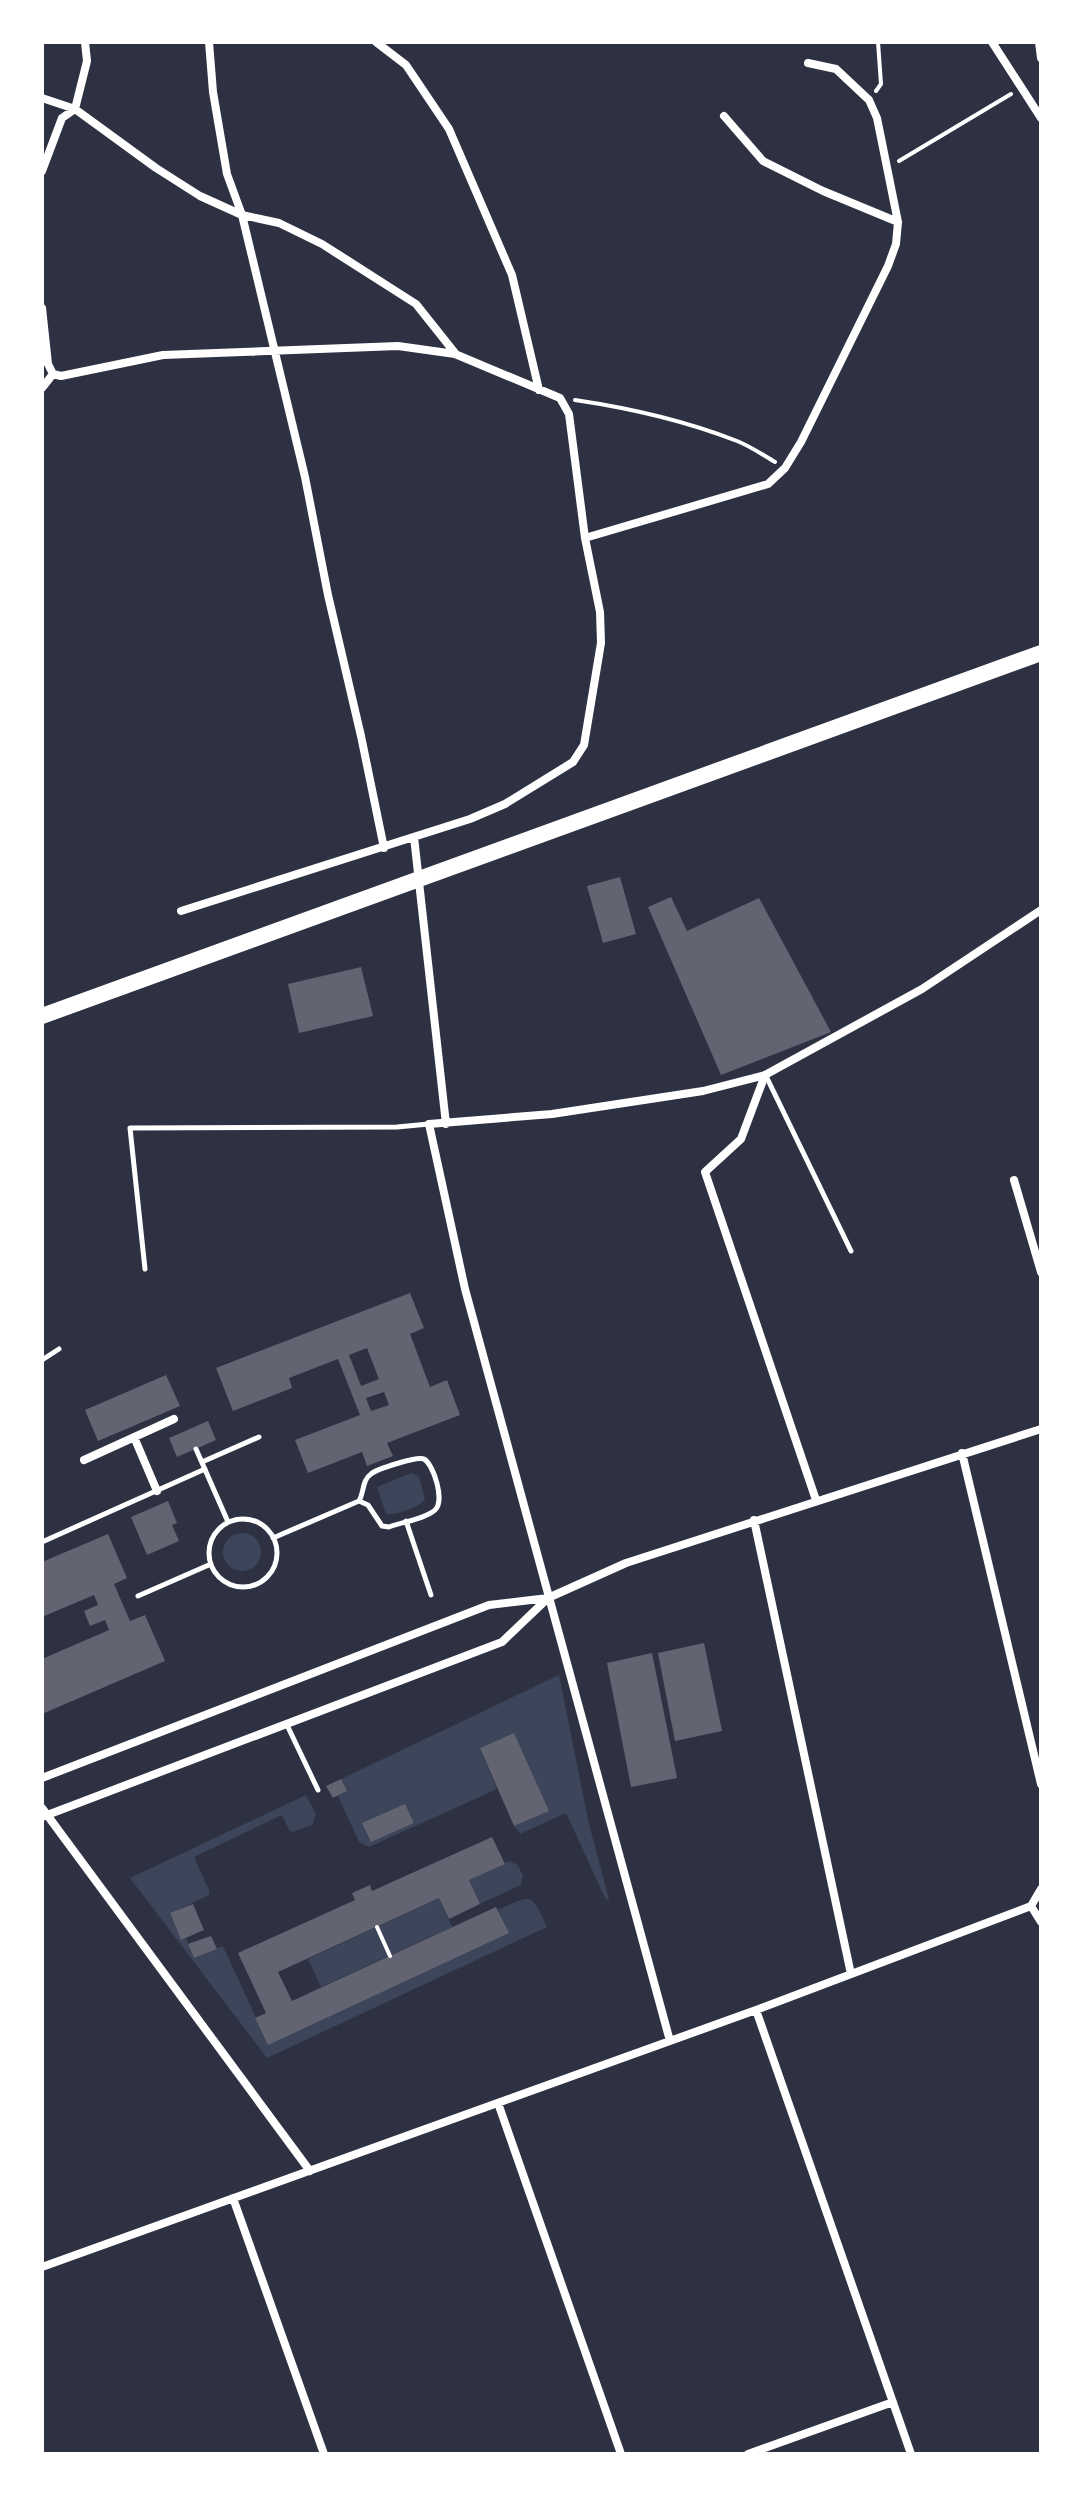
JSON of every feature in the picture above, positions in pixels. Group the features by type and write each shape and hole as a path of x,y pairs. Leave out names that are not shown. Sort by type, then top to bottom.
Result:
{"main road":[{"path":"42,1016 1041,653"}],"street":[{"path":"42,171 62,118 75,109 87,61 85,42"},
{"path":"209,42 213,92 227,174 242,215 305,477 384,848"},
{"path":"376,42 406,65 449,129 512,275 539,390"},
{"path":"992,42 1041,118"},
{"path":"1039,42 1041,58"},
{"path":"585,538 768,484 785,468 801,442 888,266 896,244 898,222 877,118 869,100 836,69 808,63"},
{"path":"1029,97 1041,94"},
{"path":"42,98 75,109 189,189 242,215 279,223 322,244 416,304 455,354"},
{"path":"724,116 763,161 823,191 898,222"},
{"path":"42,308 48,364 53,374 61,376 163,355 398,346 455,354 560,398 569,414 585,538 600,612 601,643 584,745 573,762 505,804 470,819 181,911"},
{"path":"42,388 53,374"},
{"path":"414,837 446,1124"},
{"path":"670,2041 465,1289 429,1124 552,1114 703,1091 765,1075 922,989 1041,910"},
{"path":"765,1075 741,1139 705,1172 816,1500"},
{"path":"1014,1180 1041,1272"},
{"path":"84,1460 174,1419"},
{"path":"42,1778 489,1605 548,1598 626,1563 1041,1429"},
{"path":"134,1437 157,1491"},
{"path":"962,1453 1041,1784"},
{"path":"754,1520 851,1974"},
{"path":"310,2171 44,1814 502,1642 548,1598"},
{"path":"42,2267 756,2010 1031,1906 1041,1889"},
{"path":"1031,1906 1041,1922"},
{"path":"756,2010 911,2454"},
{"path":"498,2103 621,2454"},
{"path":"233,2198 324,2454"},
{"path":"748,2454 893,2402"}],"lane":[{"path":"765,1075 851,1251"},
{"path":"145,1269 130,1128 397,1127 429,1124"},
{"path":"42,1360 59,1349"},
{"path":"42,1542 157,1491 259,1437"},
{"path":"196,1449 228,1522"},
{"path":"273,1538 359,1501 364,1493 365,1480 371,1473 416,1458 424,1459 429,1465 440,1502 435,1511 389,1527 382,1526 368,1505 359,1501"},
{"path":"252,1520 262,1525 273,1538 277,1552 275,1563 270,1572 253,1585 241,1587 230,1584 220,1578 211,1564 209,1547 213,1536 228,1522 252,1520"},
{"path":"406,1521 431,1595"},
{"path":"138,1596 211,1564"},
{"path":"287,1725 318,1790"}],"path":[{"path":"869,100 881,84 878,42"},
{"path":"887,169 1022,87"},
{"path":"560,398 620,407 739,442 785,468"},
{"path":"377,1927 390,1956"}],"shaded area":[{"path":"411,1473 419,1476 425,1500 407,1510 386,1514 377,1487"},
{"path":"242,1533 255,1539 261,1552 255,1565 242,1571 229,1565 223,1552 229,1539"},
{"path":"559,1675 589,1824 609,1899 606,1900 566,1813 520,1834 514,1826 548,1811 514,1733 480,1748 497,1789 369,1847 359,1842 338,1796 347,1791 341,1779"},
{"path":"306,1795 316,1815 312,1825 293,1832 282,1815 194,1857 209,1895 170,1914 181,1940 186,1938 194,1958 223,1946 268,2044 508,1933 498,1910 518,1901 530,1899 534,1902 547,1927 267,2058 130,1878"},
{"path":"509,1861 518,1865 523,1876 521,1885 480,1904 469,1880"},
{"path":"439,1898 452,1927 321,1987 308,1959"}],"building":[{"path":"620,877 636,934 603,943 587,886"},
{"path":"671,897 687,931 759,898 831,1032 721,1075 648,907"},
{"path":"361,967 373,1016 299,1033 288,984"},
{"path":"410,1293 424,1328 410,1334 430,1387 447,1380 460,1415 387,1443 393,1456 367,1466 362,1452 308,1473 295,1440 360,1415 338,1359 289,1378 292,1388 233,1411 216,1368","holes":["367,1348 379,1379 361,1386 349,1355","384,1392 389,1405 371,1411 366,1398"]},
{"path":"166,1375 180,1406 98,1441 85,1410"},
{"path":"208,1421 216,1440 177,1457 169,1438"},
{"path":"168,1501 177,1523 172,1525 179,1541 147,1555 131,1517"},
{"path":"108,1534 127,1578 114,1584 130,1621 145,1615 165,1661 42,1714 42,1659 109,1630 105,1620 90,1626 84,1611 98,1605 94,1595 42,1617 42,1562"},
{"path":"704,1643 722,1731 675,1741 658,1653"},
{"path":"652,1653 677,1778 631,1787 607,1663"},
{"path":"514,1733 549,1811 514,1826 480,1748"},
{"path":"341,1779 347,1791 333,1798 326,1786"},
{"path":"405,1804 414,1823 371,1842 362,1823"},
{"path":"492,1837 505,1864 469,1880 480,1904 449,1919 439,1898 278,1972 292,2001 496,1907 509,1933 268,2045 255,2018 266,2013 238,1953 355,1900 352,1893 370,1885 372,1891"},
{"path":"193,1904 204,1930 181,1940 170,1913"},
{"path":"211,1936 217,1949 194,1958 188,1944"}]}
